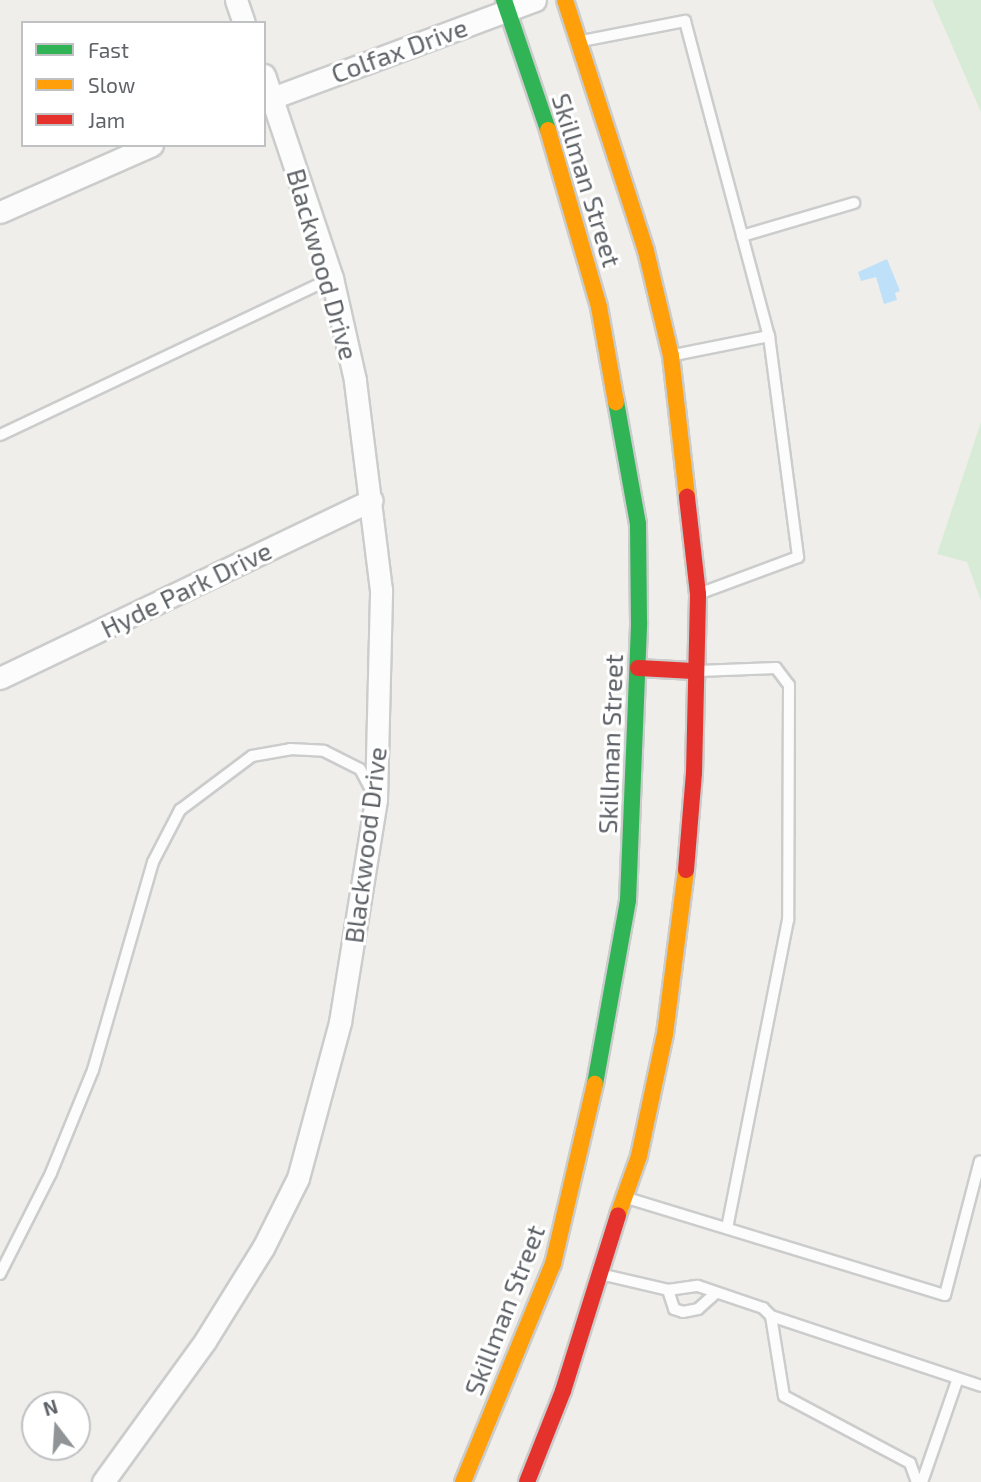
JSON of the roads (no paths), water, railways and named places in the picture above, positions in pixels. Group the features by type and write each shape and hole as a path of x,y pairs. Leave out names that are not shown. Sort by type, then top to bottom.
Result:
{"main road":[{"name":"Skillman Street","path":"527,1482 563,1391 586,1271 624,1197 639,1156 665,1034 682,912 694,773 694,671 698,594 671,356 646,251 565,0"},
{"name":"Skillman Street","path":"463,1482 553,1264 584,1146 628,900 638,668 638,524 621,413 596,294 506,5"},
{"path":"638,668 694,671"},
{"path":"553,1264 586,1271"}],"street":[{"path":"236,0 243,21"},
{"name":"Colfax Drive","path":"268,99 506,5 535,0"},
{"name":"Blackwood Drive","path":"103,1482 205,1341 263,1248 298,1178 340,1022 376,799 381,590 372,500 355,380 332,278 268,99"},
{"path":"0,212 147,147"},
{"name":"Hyde Park Drive","path":"0,678 372,500"}],"lane":[{"path":"579,42 685,21 769,336 798,557 698,594"},
{"path":"742,236 854,203"},
{"path":"0,435 332,278"},
{"path":"671,356 769,336"},
{"path":"694,671 776,668 789,685 788,920 727,1228"},
{"path":"0,1274 51,1173 93,1070 153,862 180,810 253,756 290,749 324,751 360,769 376,799"},
{"path":"624,1197 945,1295 981,1161"},
{"path":"586,1271 668,1290 698,1286 755,1303 771,1316 957,1381 981,1386"},
{"path":"668,1290 674,1309 683,1312 705,1304 716,1293"},
{"path":"771,1316 784,1396 910,1463 920,1482"},
{"path":"920,1482 957,1381"}],"water":[{"path":"887,259 900,291 895,293 897,300 884,304 876,277 861,281 858,272"}]}
